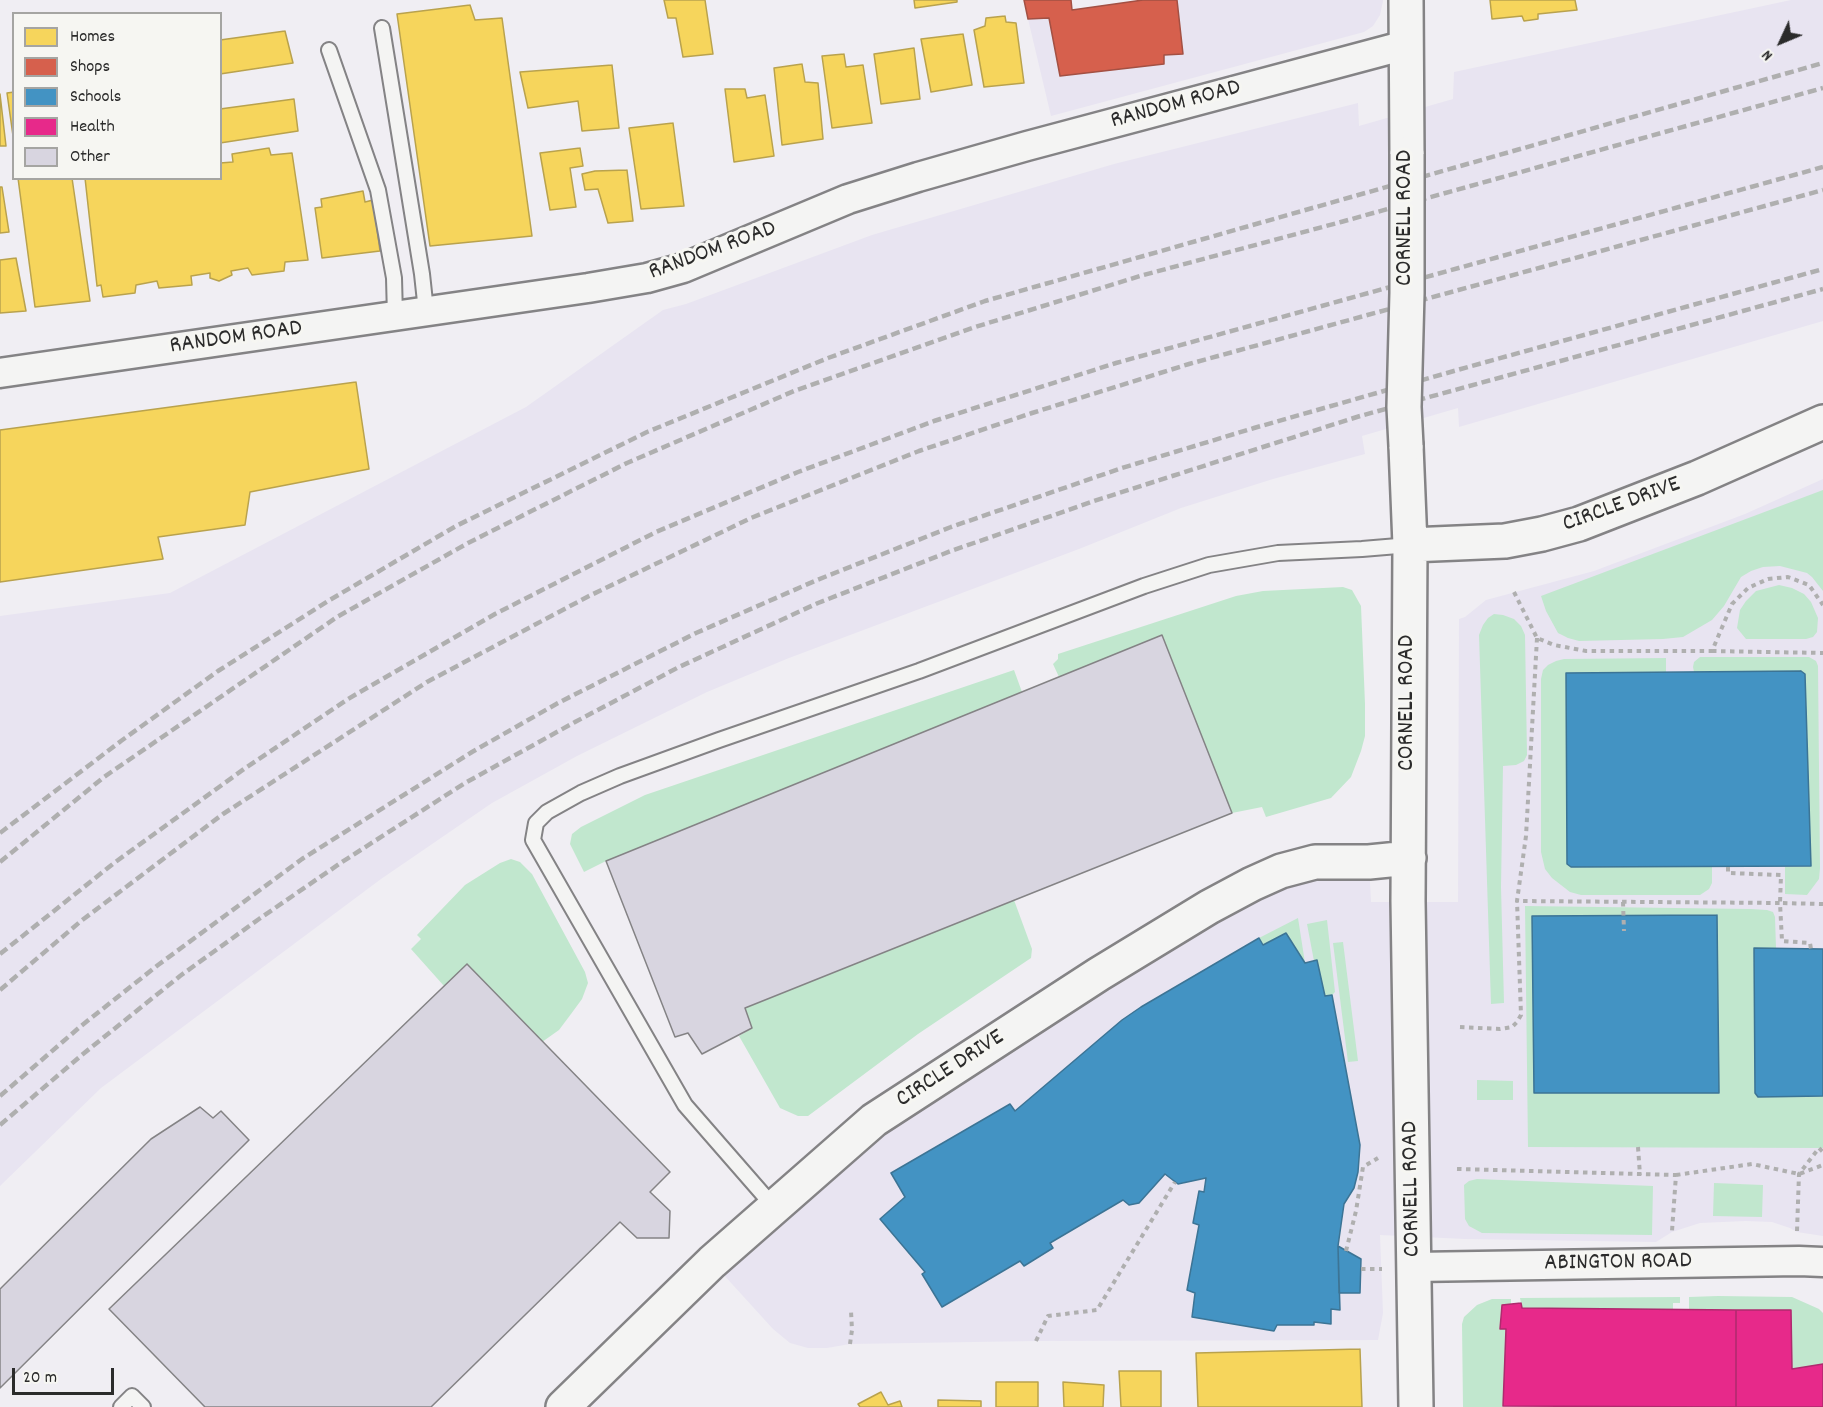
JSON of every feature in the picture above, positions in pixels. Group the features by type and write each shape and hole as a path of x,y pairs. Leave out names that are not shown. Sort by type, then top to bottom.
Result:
{"street":[{"name":"CORNELL ROAD","path":"1406,0 1407,293 1404,407 1410,545 1409,858 1398,1268 1416,1407"},
{"name":"RANDOM ROAD","path":"0,373 647,278 683,268 848,199 918,177 1406,45"},
{"name":"CIRCLE DRIVE","path":"1410,545 1504,541 1579,524 1697,478 1823,422"},
{"name":"CIRCLE DRIVE","path":"563,1407 712,1262 874,1120 1099,974 1209,907 1252,884 1315,862 1369,862 1409,858"},
{"name":"ABINGTON ROAD","path":"1398,1268 1823,1262"}],"lane":[{"path":"382,28 426,311"},
{"path":"328,50 378,190 394,278 395,315"},
{"path":"774,1207 685,1105 533,840 536,823 547,812 573,797 620,776 919,671 1155,582 1209,565 1278,553 1410,545"},
{"path":"121,1407 132,1396 143,1407"}],"path":[{"path":"1712,651 1732,604 1748,588 1768,579 1788,577 1809,585 1823,605"},
{"path":"1460,1027 1500,1029 1512,1027 1521,1015 1517,901 1526,836 1537,638 1514,592"},
{"path":"1537,638 1554,645 1586,651 1823,653"},
{"path":"1728,867 1728,873 1781,875 1782,941 1810,943 1811,949"},
{"path":"1517,901 1823,904"},
{"path":"1623,902 1624,931"},
{"path":"1638,1147 1640,1175"},
{"path":"1797,1232 1799,1174 1819,1148 1823,1152"},
{"path":"1346,1251 1356,1211 1363,1167 1379,1157"},
{"path":"1457,1169 1676,1175 1752,1164 1799,1174 1823,1165"},
{"path":"1672,1232 1676,1175"},
{"path":"1036,1341 1048,1316 1097,1310 1175,1182"},
{"path":"1361,1269 1398,1268"},
{"path":"850,1344 851,1311"}],"shaded area":[{"path":"1143,0 1383,1 1380,15 1373,26 1364,32 1051,116 1028,19"},
{"path":"1791,0 1823,0 1823,321 1459,427 1458,408 1362,436 1365,454 1273,479 1181,508 1079,549 789,658 707,692 577,756 492,803 381,879 101,1088 0,1186 0,616 170,593 526,407 663,310 686,304 872,235 1114,164 1358,103 1359,126 1453,99 1454,72"},
{"path":"1823,479 1823,1236 1797,1232 1772,1222 1746,1221 1700,1223 1672,1232 1656,1242 1465,1239 1380,1235 1383,1313 1378,1340 1036,1341 850,1344 827,1348 808,1348 790,1343 773,1329 712,1262 774,1207 1209,907 1369,862 1371,902 1458,902 1459,619 1465,617 1486,600 1594,571 1745,514"}],"green space":[{"path":"1823,490 1823,591 1807,573 1780,566 1763,567 1741,577 1724,606 1712,620 1683,637 1663,639 1579,641 1558,633 1546,611 1541,596"},
{"path":"1779,585 1804,594 1811,602 1818,618 1817,632 1813,637 1806,639 1746,639 1737,628 1740,610 1756,591"},
{"path":"1343,587 1352,590 1361,606 1365,736 1361,751 1351,777 1331,798 1266,817 1262,807 1232,813 1162,636 1059,677 1053,664 1058,659 1058,654 1236,596 1263,591"},
{"path":"1494,614 1514,619 1521,626 1525,635 1527,755 1524,761 1516,765 1503,766 1501,887 1504,1003 1491,1004 1479,635 1488,618"},
{"path":"1700,657 1809,657 1816,661 1818,666 1820,868 1819,879 1807,895 1785,894 1785,867 1811,866 1805,674 1801,671 1694,672 1694,662"},
{"path":"1666,658 1666,672 1571,867 1712,867 1712,883 1709,889 1700,895 1581,895 1570,892 1552,878 1545,869 1541,852 1541,679 1543,670 1548,665 1564,659"},
{"path":"1014,670 1022,692 606,861 584,872 570,844 572,834 581,827 645,795"},
{"path":"511,859 520,862 532,874 585,972 588,983 582,999 559,1030 542,1042 467,965 444,986 411,949 421,939 417,935 465,885 500,863"},
{"path":"1014,900 1032,949 1031,958 918,1034 808,1116 798,1116 780,1108 739,1036 752,1028 745,1008"},
{"path":"1525,906 1751,909 1773,912 1776,948 1754,948 1755,1093 1758,1097 1823,1096 1823,1148 1528,1147"},
{"path":"1298,918 1305,963 1286,933 1263,945 1259,938"},
{"path":"1327,920 1335,992 1325,996 1317,960 1314,961 1307,924"},
{"path":"1343,942 1358,1061 1348,1062 1333,943"},
{"path":"1477,1080 1513,1081 1513,1100 1477,1100"},
{"path":"1477,1179 1653,1186 1652,1235 1482,1233 1469,1226 1465,1219 1464,1185"},
{"path":"1714,1183 1763,1185 1762,1217 1713,1216"},
{"path":"1680,1297 1680,1303 1673,1303 1673,1310 1522,1308 1520,1298"},
{"path":"1689,1297 1792,1297 1819,1309 1823,1313 1823,1364 1792,1369 1791,1310 1689,1310"},
{"path":"1492,1299 1511,1299 1511,1305 1501,1305 1500,1328 1506,1329 1503,1407 1463,1407 1462,1324 1464,1317 1477,1305"}],"building: Homes":[{"path":"664,0 705,0 713,54 683,57 676,18 668,18"},
{"path":"914,0 957,0 957,2 915,8"},
{"path":"1490,0 1575,0 1577,10 1538,14 1538,19 1524,21 1522,16 1492,19"},
{"path":"470,5 475,20 502,18 532,236 430,246 397,14"},
{"path":"1005,16 1006,22 1016,23 1024,83 984,87 974,30 985,26 986,18"},
{"path":"285,31 293,63 222,74 222,40"},
{"path":"963,34 972,85 931,92 921,39"},
{"path":"914,48 920,99 881,104 874,54"},
{"path":"844,54 846,67 863,65 872,123 832,128 822,56"},
{"path":"802,64 805,82 818,83 823,139 782,145 774,68"},
{"path":"612,65 619,128 582,131 578,101 528,108 520,72"},
{"path":"725,89 745,89 747,98 765,95 774,156 734,162"},
{"path":"12,92 12,129 7,93"},
{"path":"0,94 6,146 0,146"},
{"path":"294,99 298,131 222,143 222,109"},
{"path":"673,123 684,206 641,209 629,128"},
{"path":"269,148 271,155 292,153 308,260 285,262 284,271 252,275 248,268 231,271 232,275 219,281 210,278 210,273 191,276 192,285 159,288 157,281 136,285 135,293 103,297 101,285 97,286 85,180 222,180 222,163 233,162 232,154"},
{"path":"580,148 583,166 570,168 576,207 550,210 540,153"},
{"path":"627,170 633,221 608,223 598,189 585,190 582,174 595,171"},
{"path":"18,180 72,180 90,301 35,307"},
{"path":"0,187 2,187 9,232 0,233"},
{"path":"363,191 365,202 373,200 380,251 322,258 315,208 322,207 321,199"},
{"path":"16,258 26,311 0,313 0,260"},
{"path":"356,382 369,469 250,492 245,525 158,537 163,559 0,582 0,430"},
{"path":"1360,1349 1362,1407 1198,1407 1196,1353"},
{"path":"1119,1371 1161,1371 1161,1407 1121,1407"},
{"path":"996,1382 1038,1382 1038,1407 996,1407"},
{"path":"1063,1382 1104,1385 1103,1407 1064,1407"},
{"path":"881,1392 888,1405 900,1401 902,1407 860,1407 858,1404"},
{"path":"938,1400 981,1401 981,1407 938,1407"}],"building: Shops":[{"path":"1024,0 1071,0 1072,10 1143,0 1177,0 1183,54 1164,55 1164,64 1060,76 1049,18 1028,19"}],"building: Schools":[{"path":"1801,671 1805,674 1811,866 1571,867 1567,864 1566,673"},
{"path":"1717,915 1719,1093 1534,1093 1532,916"},
{"path":"1286,933 1305,963 1317,960 1325,996 1332,995 1360,1145 1358,1172 1354,1188 1344,1204 1338,1246 1340,1310 1331,1309 1331,1324 1314,1322 1314,1325 1277,1325 1274,1331 1192,1317 1195,1293 1187,1290 1199,1225 1193,1223 1199,1191 1204,1192 1206,1178 1178,1184 1165,1174 1139,1203 1129,1205 1123,1200 1050,1243 1053,1248 1024,1266 1020,1261 942,1307 922,1274 925,1272 880,1219 905,1197 891,1173 1010,1104 1015,1111 1122,1020 1141,1007 1259,938 1263,945"},
{"path":"1754,948 1823,949 1823,1096 1758,1097 1755,1093"},
{"path":"1338,1246 1361,1259 1360,1293 1339,1293"}],"building: Health":[{"path":"1521,1303 1522,1308 1736,1310 1736,1407 1503,1406 1506,1329 1500,1329 1502,1305"},
{"path":"1736,1310 1791,1310 1792,1369 1823,1364 1823,1407 1736,1407"}],"building: Other":[{"path":"1162,635 1232,813 745,1008 752,1028 702,1054 688,1033 675,1037 606,861"},
{"path":"467,964 670,1172 650,1192 670,1211 669,1238 637,1238 620,1222 431,1407 205,1407 109,1309"},
{"path":"200,1107 213,1118 221,1111 249,1140 0,1388 0,1289 151,1139"}],"railway":[{"path":"0,833 218,671 328,601 456,526 647,432 828,358 985,301 1823,63"},
{"path":"0,862 104,777 337,617 468,543 627,463 794,391 972,328 1140,276 1823,88"},
{"path":"0,954 114,863 244,769 348,699 495,614 656,532 798,472 934,421 1116,363 1823,167"},
{"path":"0,990 81,921 223,814 427,682 589,596 751,518 919,451 1189,364 1823,190"},
{"path":"0,1096 81,1026 158,965 302,859 472,752 558,703 696,633 817,580 951,527 1122,468 1468,367 1823,269"},
{"path":"0,1125 180,976 342,862 465,783 679,667 818,603 951,551 1094,501 1360,416 1823,289"}]}
